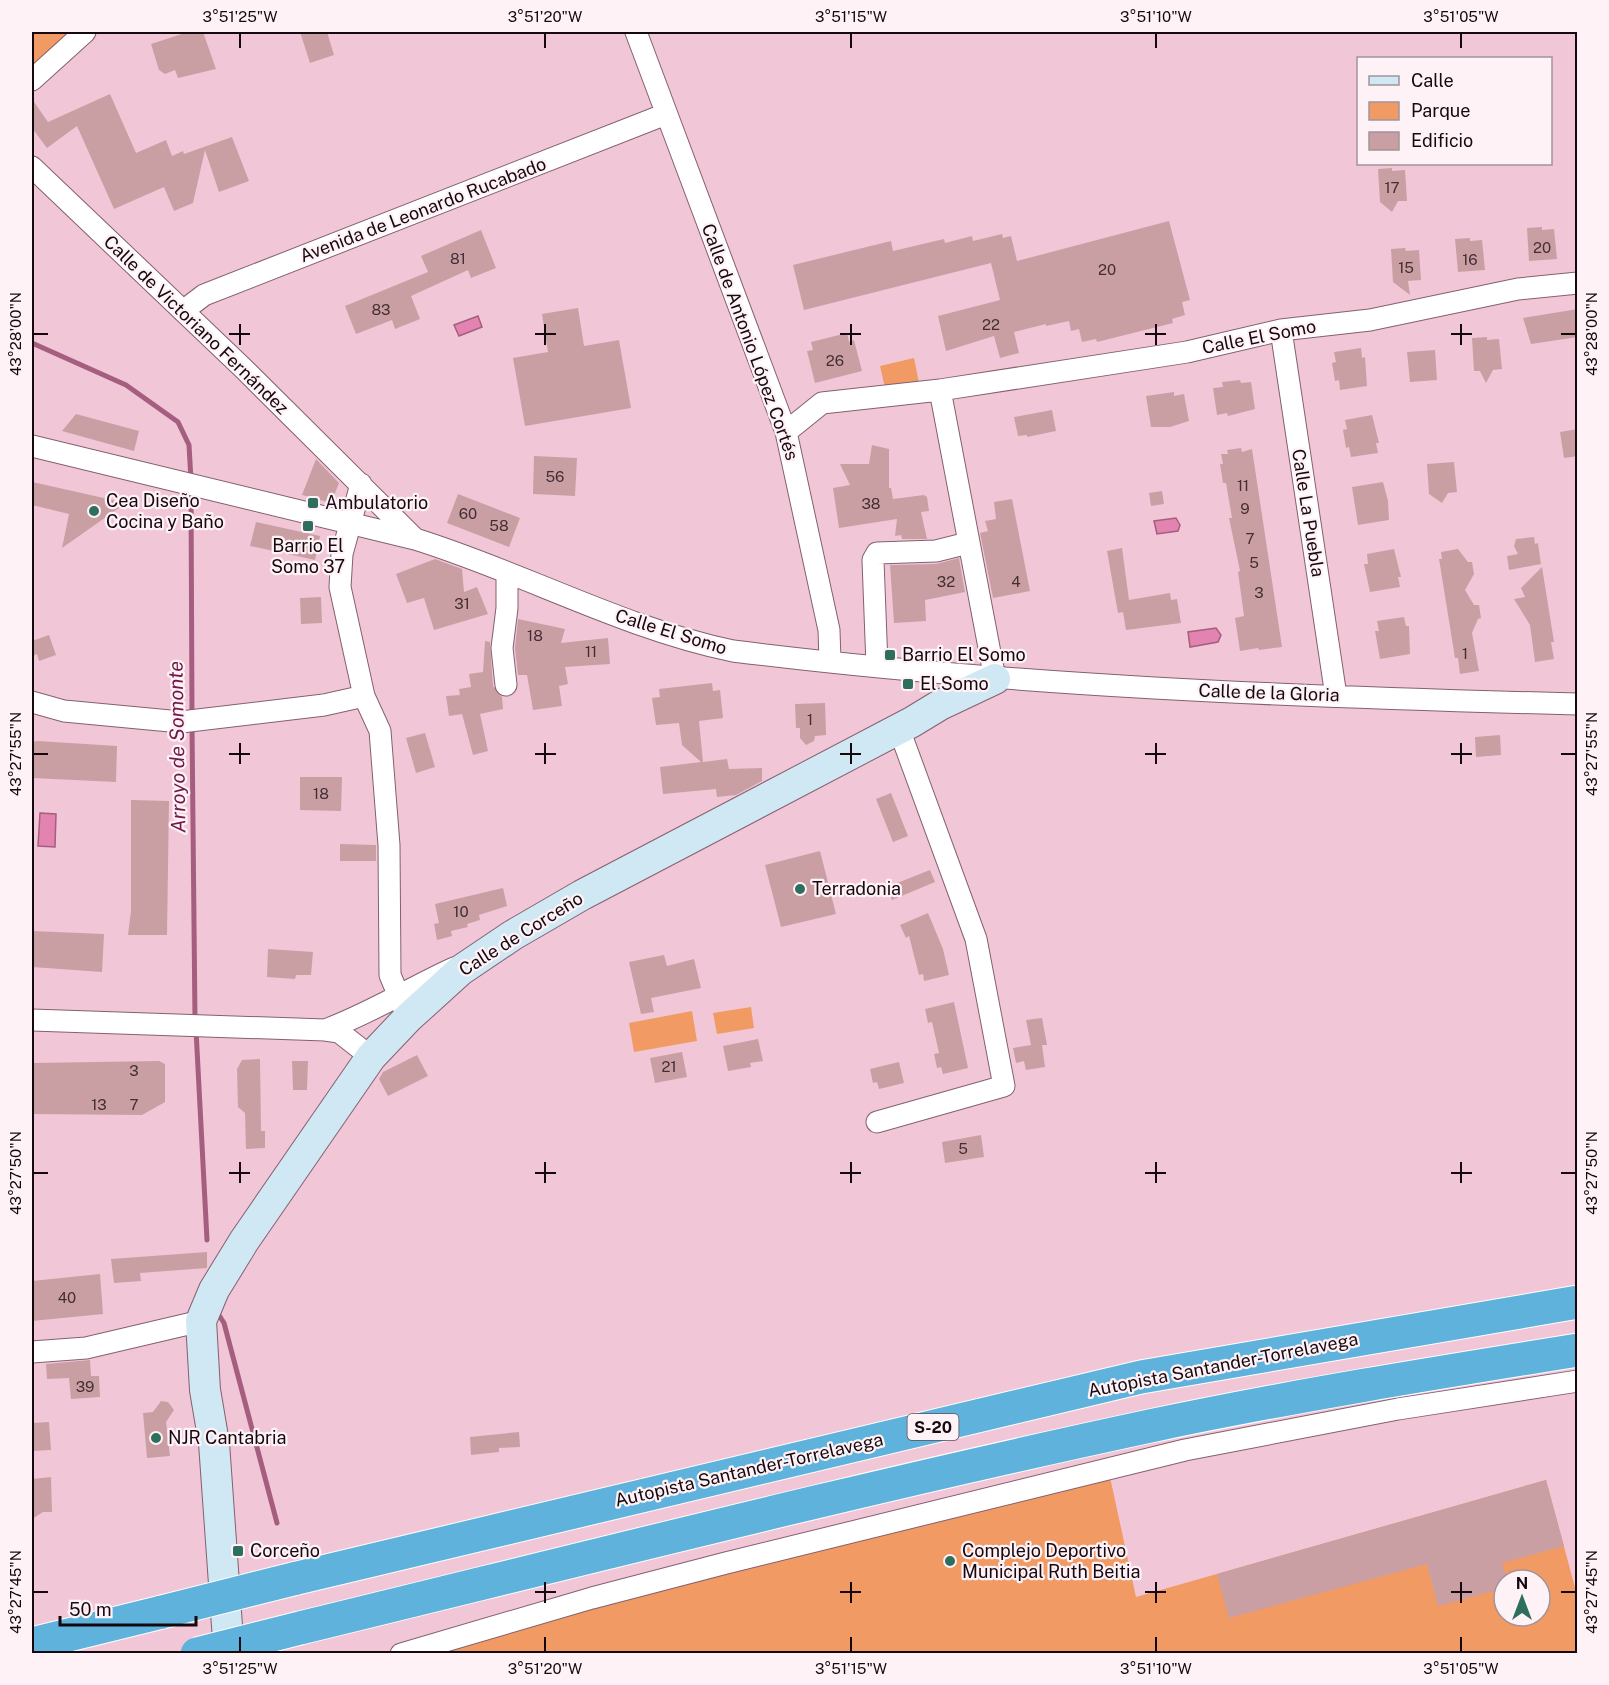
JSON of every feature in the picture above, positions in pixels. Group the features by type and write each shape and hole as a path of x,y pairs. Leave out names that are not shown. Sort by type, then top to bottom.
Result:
{"highway":[{"name":"Autopista Santander-Torrelavega","path":"32,1644 1141,1377 1578,1302"},
{"path":"196,1653 1150,1426 1377,1382 1578,1350"}],"main road":[{"name":"Calle de Corceño","path":"940,705 961,675"},
{"name":"Calle de Corceño","path":"201,1321 214,1290 244,1241 378,1049 396,1007 582,895 899,729 940,705 995,679"},
{"path":"201,1321 205,1390 214,1443 229,1653"}],"street":[{"path":"32,80 85,32"},
{"name":"Calle de Antonio López Cortés","path":"636,32 786,432 829,630 830,661"},
{"name":"Avenida de Leonardo Rucabado","path":"183,311 204,295 666,114"},
{"name":"Calle de Victoriano Fernández","path":"32,167 183,311 415,539"},
{"name":"Calle El Somo","path":"786,432 822,403 940,390 1187,352 1281,330 1370,320 1518,289 1578,283"},
{"name":"Calle La Puebla","path":"1281,330 1335,696"},
{"path":"940,390 995,679"},
{"name":"Calle El Somo","path":"32,446 415,539 452,550 636,624 699,644 733,651 961,675"},
{"path":"325,1030 396,1007 390,975 389,845 380,731 364,696 340,587 342,554 361,484"},
{"path":"877,666 873,560 877,553 936,551 968,543"},
{"path":"506,685 502,648 507,608 507,574"},
{"name":"Calle de la Gloria","path":"961,675 995,679 1335,696 1578,704"},
{"path":"32,702 64,711 181,722 324,705 364,696"},
{"path":"877,1122 1004,1086 976,939 899,729"},
{"path":"32,1020 325,1030 339,1032 352,1040 378,1049"},
{"path":"32,1352 87,1348 201,1321"},
{"path":"401,1653 715,1565 1185,1450 1398,1409 1578,1381"}],"green space":[{"path":"32,32 75,32 32,74"},
{"path":"914,358 919,383 885,388 880,366"},
{"path":"751,1007 754,1028 717,1034 713,1013"},
{"path":"692,1011 697,1041 634,1052 629,1023"},
{"name":"Complejo Deportivo Municipal Ruth Beitia","path":"1110,1477 1136,1597 1546,1480 1577,1595 1577,1653 428,1654 603,1604"}],"shaded area":[{"path":"478,316 482,327 459,336 454,325"},
{"path":"1176,518 1180,525 1178,531 1157,534 1154,521"},
{"path":"1216,628 1221,635 1218,642 1190,647 1188,632"},
{"path":"40,813 56,814 55,847 38,846"}],"building":[{"path":"188,32 190,34 203,32 216,69 178,78 175,70 165,74 159,70 151,44"},
{"path":"300,32 327,32 334,55 310,63"},
{"path":"110,94 136,153 166,140 172,156 183,151 184,154 232,137 249,181 219,192 205,150 193,203 174,211 164,187 114,209 77,126 47,148 32,128 32,99 48,122"},
{"path":"1392,168 1392,171 1405,170 1407,201 1398,201 1392,212 1380,202 1378,169"},
{"path":"1169,221 1190,300 1182,302 1185,315 1172,319 1173,323 1097,342 1096,339 1082,342 1079,329 1071,331 1069,321 1046,326 1046,324 1014,332 1019,353 1000,358 994,336 946,351 938,316 1000,300 991,263 804,310 793,265 891,241 893,251 944,239 945,243 972,236 973,241 1002,234 1003,238 1011,236 1017,261"},
{"path":"1542,227 1542,230 1554,229 1557,259 1529,261 1527,228"},
{"path":"481,230 496,268 471,278 468,270 411,296 420,319 395,329 392,320 356,334 345,306 428,272 421,256"},
{"path":"1470,238 1470,241 1482,240 1485,270 1458,272 1455,239"},
{"path":"1405,248 1406,251 1419,250 1421,280 1408,281 1410,295 1393,282 1391,249"},
{"path":"578,308 584,346 619,340 631,408 525,426 513,358 548,352 542,314"},
{"path":"1578,309 1578,337 1531,344 1523,318"},
{"path":"847,333 849,342 854,340 862,371 815,383 807,351 813,350 811,342"},
{"path":"1487,337 1487,340 1499,339 1502,369 1493,370 1486,383 1480,371 1474,371 1472,338"},
{"path":"1361,348 1362,358 1365,357 1367,386 1340,390 1339,380 1335,381 1332,363 1336,362 1334,352"},
{"path":"1435,350 1437,380 1410,382 1407,352"},
{"path":"1240,380 1241,383 1251,382 1255,409 1228,416 1227,413 1217,415 1213,388 1223,387 1222,382"},
{"path":"1174,392 1174,396 1184,394 1189,421 1170,427 1151,427 1146,396"},
{"path":"1052,410 1056,431 1027,437 1027,435 1018,436 1014,417"},
{"path":"76,414 139,431 134,451 62,431"},
{"path":"1372,415 1379,443 1376,443 1378,453 1351,457 1349,447 1346,448 1343,430 1347,429 1345,420"},
{"path":"1578,429 1578,456 1564,458 1560,432"},
{"path":"872,445 889,449 889,488 891,488 893,499 924,495 927,497 929,511 921,512 927,539 902,539 901,535 895,536 897,519 839,528 833,488 850,485 840,464 869,464"},
{"path":"1241,448 1242,452 1252,449 1282,647 1240,651 1235,618 1244,616 1238,572 1240,571 1229,518 1232,518 1226,483 1223,483 1220,464 1223,464 1221,454 1228,454 1227,450"},
{"path":"534,456 577,458 575,496 533,494"},
{"path":"316,459 339,483 331,503 302,495"},
{"path":"1454,462 1457,492 1448,493 1442,503 1429,494 1427,464"},
{"path":"32,482 126,503 62,548 69,514 32,505"},
{"path":"1383,482 1388,501 1389,520 1358,525 1352,487"},
{"path":"1162,491 1164,504 1151,506 1149,493"},
{"path":"458,494 520,518 509,547 447,523"},
{"path":"1012,499 1030,591 993,598 980,533 988,531 985,521 996,519 994,502"},
{"path":"256,522 320,536 315,560 250,546"},
{"path":"1534,537 1535,544 1538,543 1541,564 1509,570 1507,556 1518,554 1514,546 1516,539"},
{"path":"1122,548 1129,600 1170,593 1171,600 1177,599 1181,623 1126,630 1123,612 1118,613 1107,551"},
{"path":"1394,549 1401,577 1398,577 1400,587 1370,592 1364,564 1368,564 1367,554"},
{"path":"1458,549 1468,562 1472,562 1474,574 1465,590 1474,605 1479,605 1481,618 1478,619 1472,633 1479,671 1460,674 1458,658 1455,658 1439,559 1442,559 1441,552"},
{"path":"959,558 965,592 925,600 926,621 894,623 890,565 936,564"},
{"path":"435,559 462,569 464,592 477,587 488,614 434,630 424,598 407,603 396,574"},
{"path":"1542,567 1554,642 1551,642 1554,659 1535,662 1530,625 1514,599 1525,597 1521,588"},
{"path":"321,597 322,623 301,624 300,598"},
{"path":"1404,617 1406,626 1409,626 1410,654 1380,659 1375,631 1379,631 1377,621"},
{"path":"518,619 565,629 561,643 608,638 610,664 565,667 568,684 559,686 562,706 533,710 527,675 518,675 515,648"},
{"path":"49,635 56,655 39,661 37,654 32,656 32,641"},
{"path":"485,641 490,642 493,686 502,697 503,709 480,714 488,751 473,755 462,714 449,716 446,696 460,695 459,689 471,687 469,674 483,672"},
{"path":"712,683 713,691 720,690 723,718 699,721 703,762 727,759 729,769 762,768 762,781 736,795 717,797 716,789 663,794 660,767 701,762 682,745 679,723 656,725 652,698 660,697 659,689"},
{"path":"825,703 826,735 815,736 814,741 806,745 800,738 800,728 796,728 795,704"},
{"path":"425,733 435,767 416,773 406,738"},
{"path":"1500,735 1501,755 1476,757 1475,737"},
{"path":"32,742 117,746 116,782 32,778"},
{"path":"300,777 342,777 341,811 300,810"},
{"path":"891,793 908,836 893,842 876,799"},
{"path":"131,800 169,801 167,935 128,935 131,911"},
{"path":"340,844 376,845 376,861 340,861"},
{"name":"Terradonia","path":"820,851 836,914 781,927 765,865"},
{"path":"930,870 935,882 892,900 887,887"},
{"path":"503,888 507,906 479,915 480,920 467,924 468,927 451,931 452,936 437,940 434,924 439,923 435,904"},
{"path":"928,913 943,949 949,975 924,981 923,974 919,975 909,936 906,938 900,925"},
{"path":"32,931 104,934 102,972 32,967"},
{"path":"268,949 313,952 311,975 296,975 295,979 267,977"},
{"path":"664,955 667,966 694,959 701,988 651,998 654,1012 641,1014 629,962"},
{"path":"954,1002 968,1068 943,1074 941,1067 937,1068 934,1054 939,1053 932,1022 928,1023 925,1009"},
{"path":"1042,1018 1047,1045 1042,1045 1045,1067 1026,1070 1024,1061 1016,1063 1013,1048 1031,1045 1026,1020"},
{"path":"758,1039 763,1061 750,1063 751,1067 728,1071 723,1046"},
{"path":"682,1052 687,1077 655,1083 650,1058"},
{"path":"417,1055 428,1076 388,1096 379,1079 383,1072"},
{"path":"260,1059 261,1131 265,1131 265,1148 246,1149 245,1113 238,1107 237,1069 242,1060"},
{"path":"159,1061 165,1064 165,1102 142,1115 32,1114 32,1063"},
{"path":"292,1061 308,1061 307,1090 293,1090"},
{"path":"899,1062 904,1083 879,1089 877,1082 873,1083 870,1069"},
{"path":"981,1135 984,1157 945,1163 942,1142"},
{"path":"207,1252 207,1268 140,1273 141,1281 114,1283 111,1259"},
{"path":"100,1274 103,1314 32,1321 32,1281"},
{"path":"90,1360 91,1376 99,1376 100,1397 71,1399 69,1378 47,1379 46,1364"},
{"name":"NJR Cantabria","path":"161,1401 168,1402 174,1410 166,1422 170,1456 147,1458 143,1413 153,1412"},
{"path":"49,1422 51,1450 32,1451 32,1423"},
{"path":"519,1432 520,1447 499,1448 499,1452 471,1455 470,1437"},
{"path":"51,1477 52,1512 43,1512 32,1519 32,1479"},
{"path":"1546,1480 1564,1546 1502,1563 1503,1568 1492,1568 1492,1591 1438,1606 1427,1564 1229,1618 1217,1574"}],"waterway":[{"name":"Arroyo de Somonte","path":"32,343 126,385 178,422 189,445 191,480"},
{"name":"Arroyo de Somonte","path":"191,490 192,717"},
{"name":"Arroyo de Somonte","path":"192,727 195,1020"},
{"name":"Arroyo de Somonte","path":"196,1030 207,1240"},
{"path":"217,1312 224,1323 277,1523"}],"place":[{"name":"Ambulatorio","path":"313,503"},
{"name":"Cea Diseño Cocina y Baño","path":"94,511"},
{"name":"Barrio El Somo 37","path":"308,526"},
{"name":"Barrio El Somo","path":"890,655"},
{"name":"El Somo","path":"908,684"},
{"name":"Terradonia","path":"800,889"},
{"name":"NJR Cantabria","path":"156,1438"},
{"name":"Corceño","path":"238,1551"},
{"name":"Complejo Deportivo Municipal Ruth Beitia","path":"950,1561"}]}
